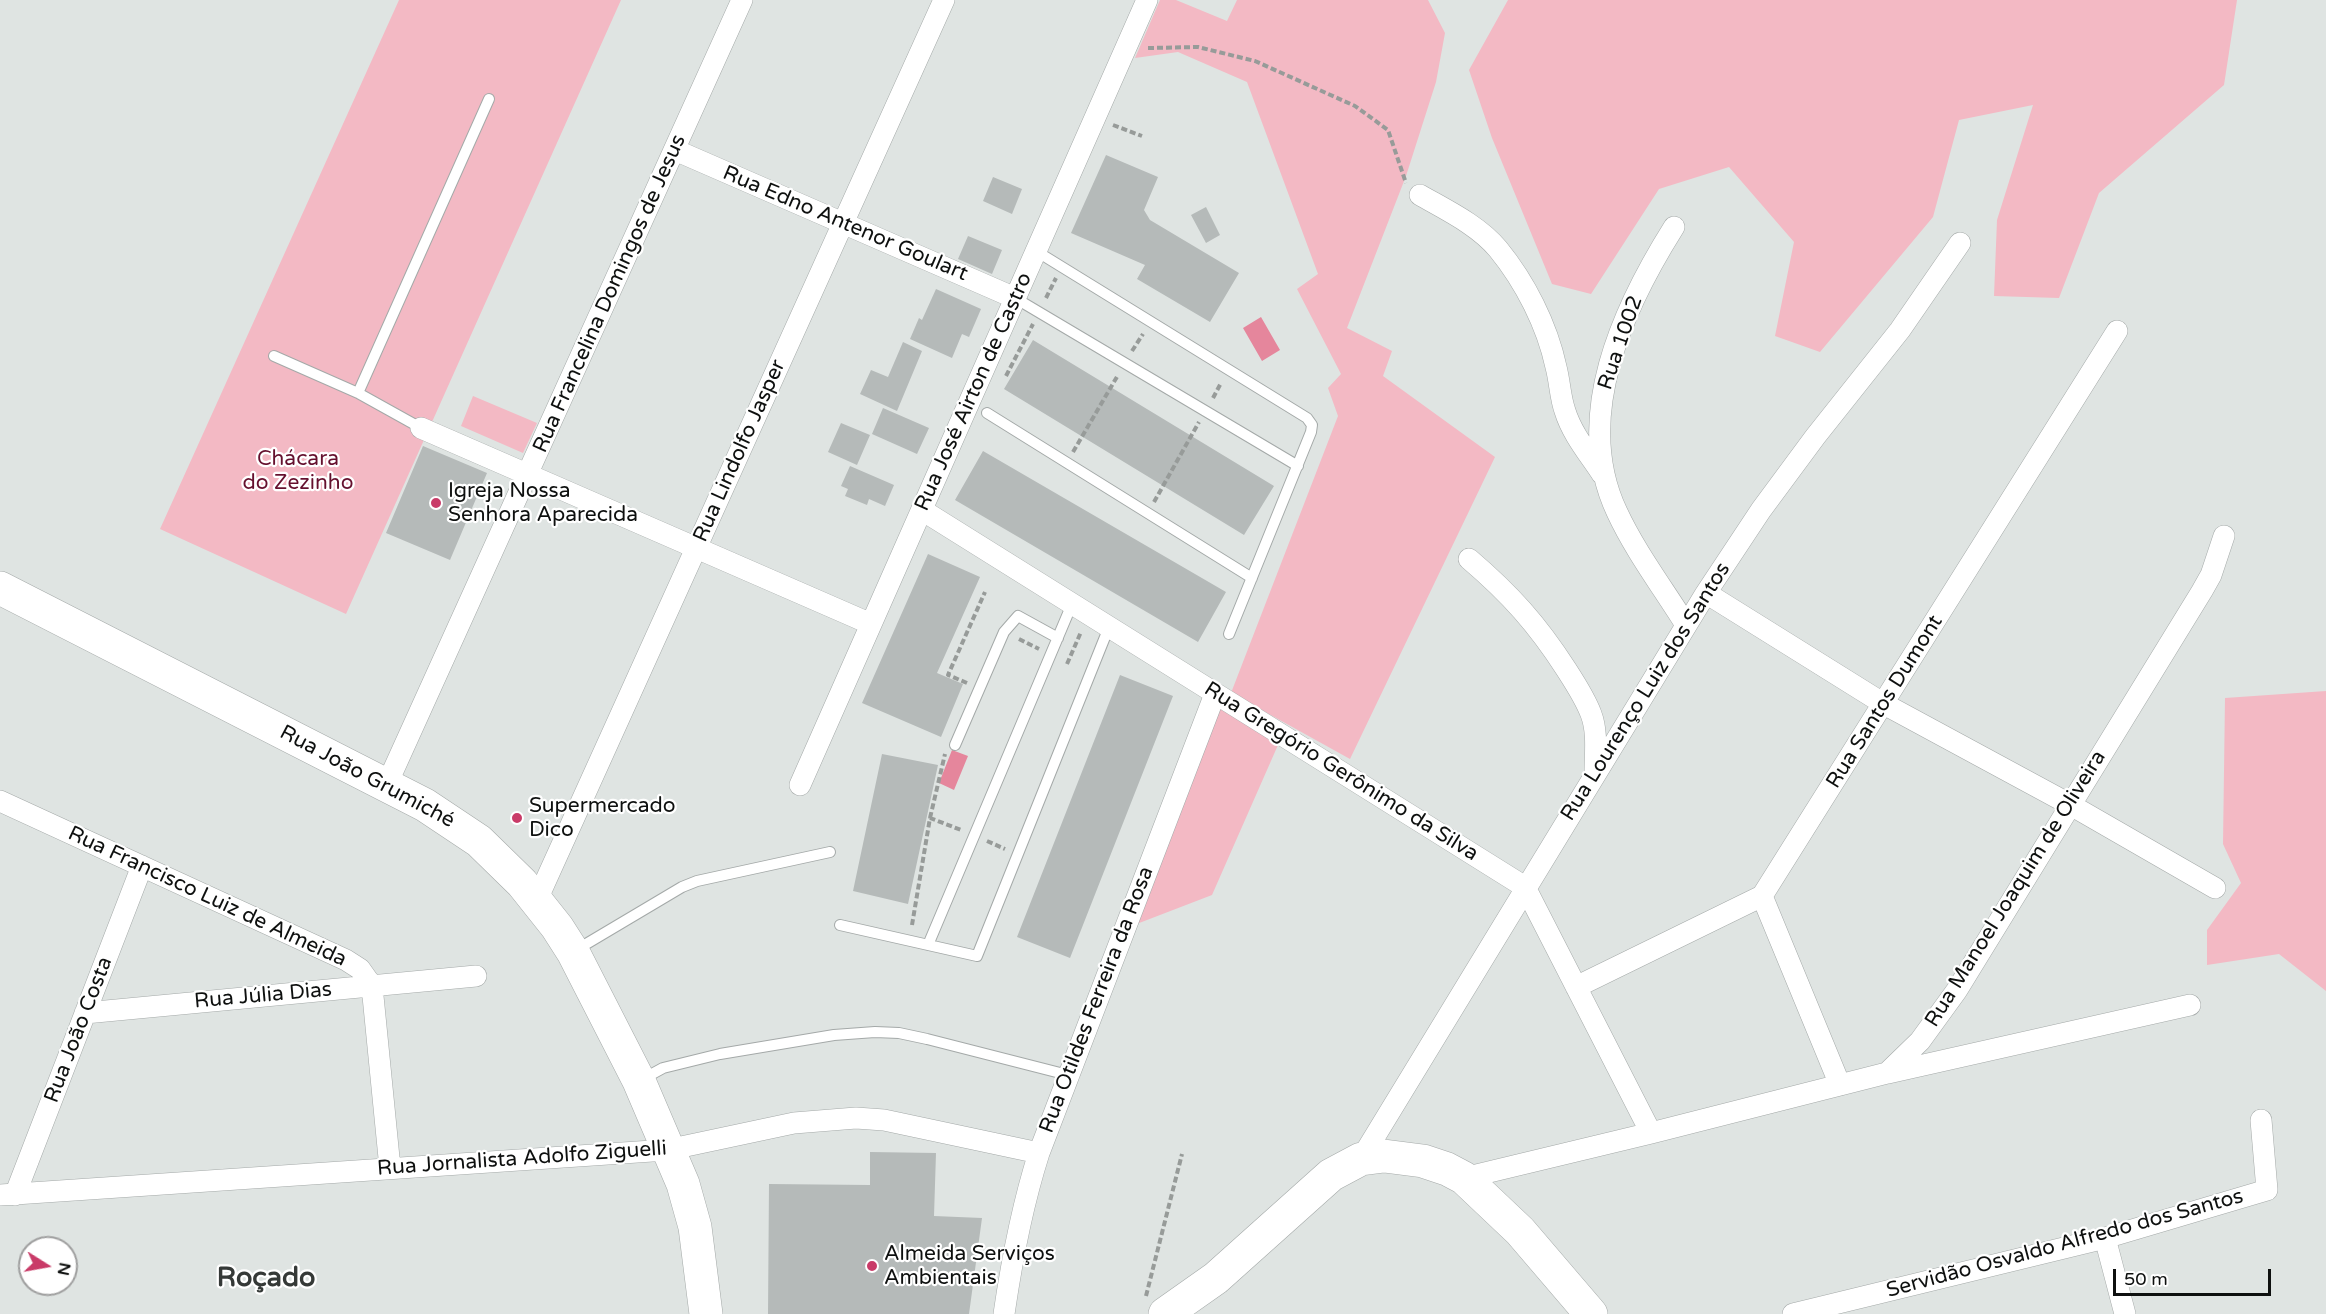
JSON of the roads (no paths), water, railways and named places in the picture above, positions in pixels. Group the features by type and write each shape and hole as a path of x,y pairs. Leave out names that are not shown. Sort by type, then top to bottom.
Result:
{"main road":[{"name":"Rua João Grumiché","path":"0,588 387,784 441,815 478,841 522,883 557,927 573,952 639,1081 683,1184 695,1227 706,1314"},
{"path":"1155,1309 1216,1278 1331,1175 1360,1159 1384,1156 1405,1157 1447,1169 1464,1178 1520,1231 1591,1314"}],"street":[{"name":"Rua Francelina Domingos de Jesus","path":"387,784 742,0"},
{"name":"Rua Lindolfo Jasper","path":"536,902 944,0"},
{"name":"Rua José Airton de Castro","path":"800,785 1147,0"},
{"name":"Rua Edno Antenor Goulart","path":"675,150 1015,298"},
{"path":"1419,195 1470,224 1497,248 1518,279 1546,333 1557,368 1565,413 1605,480"},
{"name":"Rua 1002","path":"1674,227 1643,282 1605,378 1599,436 1605,480 1616,511 1686,625"},
{"name":"Rua Lourenço Luiz dos Santos","path":"1360,1159 1706,593 1761,510 1815,437 1900,330 1960,243"},
{"name":"Rua Santos Dumont","path":"1762,896 2117,331"},
{"path":"421,428 871,624"},
{"name":"Rua Gregório Gerônimo da Silva","path":"922,510 1525,887"},
{"name":"Rua Manoel Joaquim de Oliveira","path":"1464,1178 1887,1073 1920,1041 1956,990 2202,591 2211,575 2224,536"},
{"path":"1468,559 1503,587 1524,611 1577,687 1591,714 1595,729 1595,774"},
{"path":"1706,593 1884,704 2069,804 2215,888"},
{"name":"Rua Otildes Ferreira da Rosa","path":"1004,1314 1014,1244 1039,1153 1215,694"},
{"name":"Rua Francisco Luiz de Almeida","path":"0,801 346,960 360,969 372,986"},
{"name":"Rua João Costa","path":"8,1195 85,1013 142,866"},
{"path":"1525,887 1651,1133"},
{"path":"1576,987 1762,896 1840,1085"},
{"name":"Rua Júlia Dias","path":"85,1013 476,976"},
{"path":"372,986 390,1168"},
{"path":"1887,1073 2190,1005"},
{"name":"Rua Jornalista Adolfo Ziguelli","path":"8,1195 667,1150 794,1123 856,1118 884,1119 1039,1153"},
{"name":"Servidão Osvaldo Alfredo dos Santos","path":"1793,1314 2105,1238 2267,1190 2261,1120"},
{"path":"2105,1238 2125,1314"}],"lane":[{"path":"358,393 489,99"},
{"path":"1036,251 1307,418 1312,425 1298,466 1229,634"},
{"path":"1015,298 1298,466"},
{"path":"274,356 358,393 421,428"},
{"path":"987,413 1252,578"},
{"path":"928,945 1058,638 1080,610"},
{"path":"955,745 1004,632 1018,616 1058,638"},
{"path":"840,925 977,956 1109,627"},
{"path":"573,952 682,887 697,881 831,852"},
{"path":"639,1081 663,1068 720,1054 834,1035 875,1032 927,1039 1068,1075"}],"place":[{"name":"Igreja Nossa Senhora Aparecida","path":"436,503"},
{"name":"Supermercado Dico","path":"517,818"},
{"name":"Almeida Serviços Ambientais","path":"872,1266"}],"district":[{"name":"Roçado","path":"266,1279"}],"park label":[{"name":"Chácara do Zezinho","path":"298,471"}]}
